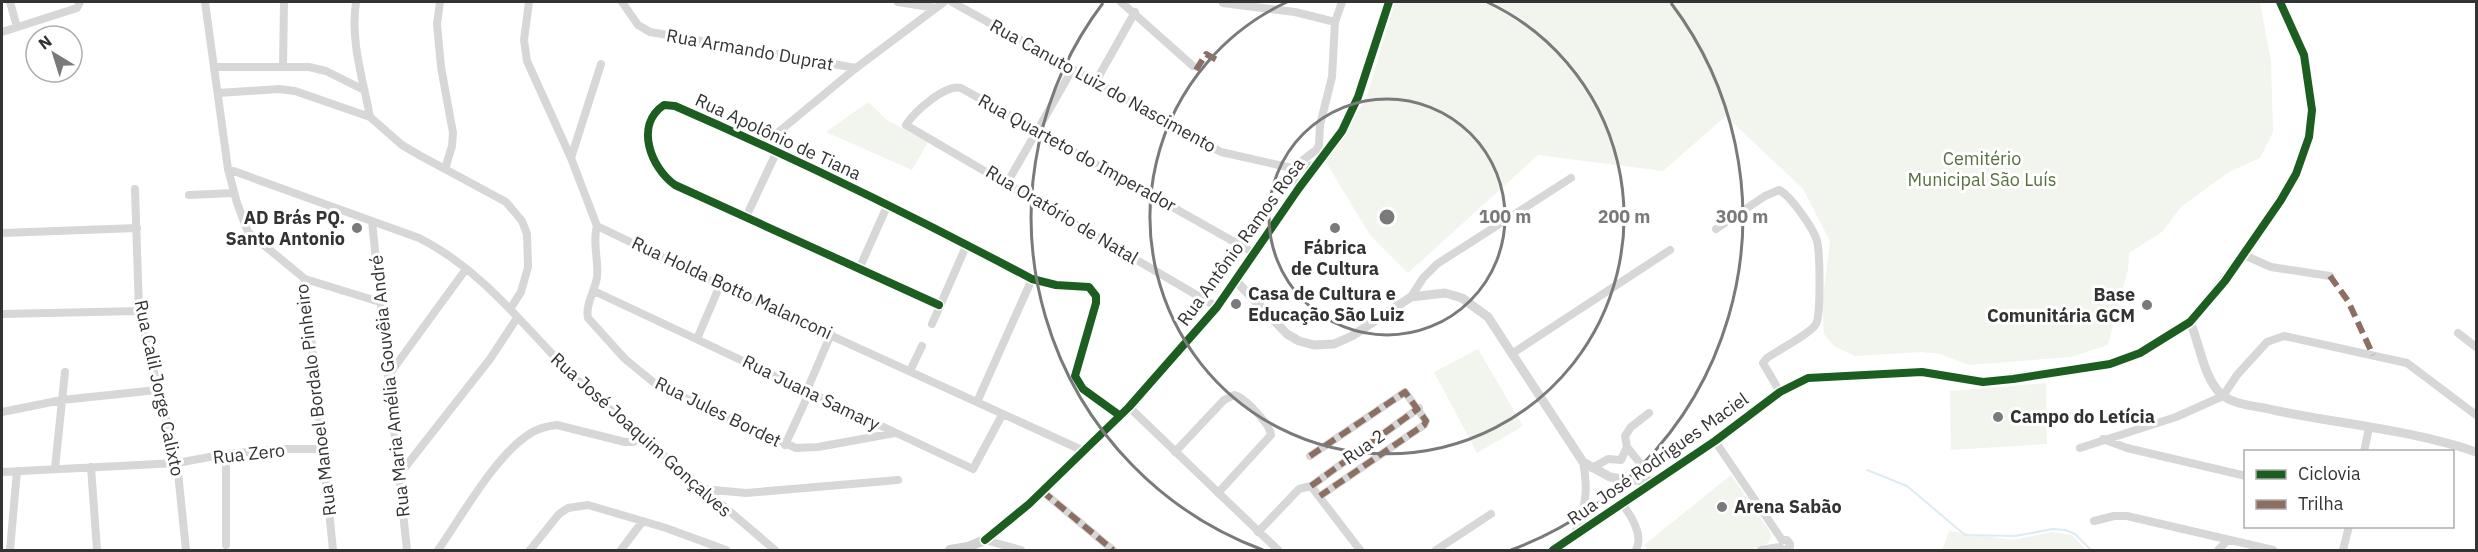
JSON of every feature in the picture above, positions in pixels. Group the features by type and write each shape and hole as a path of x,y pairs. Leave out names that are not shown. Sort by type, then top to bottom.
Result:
{"main road":[{"name":"Rua Antônio Ramos Rosa","path":"984,540 1041,492 1129,407 1217,307 1299,188 1342,131 1352,113 1389,2"},
{"path":"950,550 968,547 984,540"}],"street":[{"path":"10,2 17,27"},
{"name":"Rua Manoel Bordalo Pinheiro","path":"205,2 233,193 248,232 305,279 333,550"},
{"path":"283,66 284,2"},
{"path":"356,2 354,14 356,48 370,117"},
{"path":"440,2 438,24 441,67 453,133 452,146 445,169"},
{"path":"530,2 524,51 571,158 597,226"},
{"name":"Rua Armando Duprat","path":"622,2 638,25 650,32 856,68"},
{"path":"898,2 936,8"},
{"path":"764,144 856,68 944,2"},
{"name":"Rua Canuto Luiz do Nascimento","path":"951,2 1221,152 1243,159 1292,168 1316,165"},
{"path":"1121,2 1135,12 1193,66"},
{"path":"1299,188 1292,168 1316,150 1319,145 1320,125 1332,77 1335,22 1342,2"},
{"name":"Rua José Rodrigues Maciel","path":"1553,550 1715,441 1780,392 1808,378 1922,372 1983,382 2110,364 2140,353 2190,322 2244,255 2296,174 2309,137 2312,110 2304,55 2280,2"},
{"path":"1223,3 1295,12 1335,22"},
{"path":"2,32 78,5"},
{"path":"1095,82 1135,12"},
{"path":"571,158 601,64"},
{"path":"214,67 309,67 326,71 364,90"},
{"path":"1007,183 1072,70"},
{"name":"Rua Quarteto do Imperador","path":"906,125 917,111 955,87 968,91 1254,253"},
{"path":"218,93 279,89 295,91 370,117 402,145 506,202 522,220 527,234 528,267 521,292 510,309"},
{"name":"Rua Apolônio de Tiana","path":"939,305 675,185 666,178 652,156 648,129 657,109 669,104 764,144 888,204 1032,279 1056,285 1083,285 1093,291 1096,303 1076,376 1083,389 1119,416"},
{"name":"Rua Oratório de Natal","path":"906,125 1217,307"},
{"path":"746,217 777,151"},
{"name":"Rua José Joaquim Gonçalves","path":"228,169 419,238 438,248 496,294 585,388 775,550"},
{"path":"1236,281 1287,334 1299,341 1314,345 1334,344 1352,336 1411,297 1423,278 1437,264 1571,178"},
{"name":"Rua Calil Jorge Calixto","path":"135,189 139,311 177,464 186,550"},
{"path":"1716,229 1765,196 1779,190 1788,196 1817,240 1819,286 1816,322 1810,330 1763,363 1780,392"},
{"path":"189,195 233,193"},
{"path":"859,269 888,204"},
{"name":"Rua Maria Amélia Gouvêia André","path":"372,222 407,550"},
{"name":"Rua Holda Botto Malanconi","path":"597,226 720,285 1084,451"},
{"name":"Rua Jules Bordet","path":"597,226 595,238 597,274 588,307 588,318 643,375 678,397 785,445 807,449 895,433"},
{"path":"2,233 137,228"},
{"path":"932,324 967,244"},
{"path":"1513,353 1670,250"},
{"path":"2244,255 2271,267 2330,276"},
{"path":"388,375 466,269"},
{"path":"305,279 380,302"},
{"path":"977,402 1032,279"},
{"path":"697,339 720,285"},
{"name":"Rua Juana Samary","path":"594,291 973,469 1002,415"},
{"path":"1411,297 1444,293 1462,298 1475,306 1488,317 1513,353 1583,462 1610,477 1655,481"},
{"path":"2,314 139,311"},
{"path":"399,475 490,359 517,318"},
{"path":"2190,322 2210,378 2223,396 2237,402 2476,452"},
{"path":"2458,333 2476,347"},
{"path":"785,445 831,334"},
{"path":"2080,448 2176,417 2223,396 2237,375 2267,342 2284,336 2407,363 2476,415"},
{"path":"910,371 922,346"},
{"path":"55,468 65,372"},
{"path":"2,412 62,400 157,390"},
{"name":"Rua 2","path":"1310,456 1403,392 1408,393 1419,408 1311,486"},
{"path":"1175,452 1224,400 1234,395 1242,398 1270,428 1271,435 1218,493"},
{"path":"1129,407 1278,550"},
{"path":"1320,496 1424,425 1426,421 1419,408"},
{"path":"1643,468 1627,447 1625,436 1649,413"},
{"path":"438,550 492,473 530,433 547,426 557,425 625,442 633,442 643,437"},
{"path":"2364,450 2369,428"},
{"path":"2103,439 2127,448 2244,477"},
{"path":"1715,441 1787,548 1761,550"},
{"path":"1592,468 1608,459 1621,460 1627,447"},
{"name":"Rua Zero","path":"2,471 177,464 226,454 280,449 322,449"},
{"path":"226,454 226,545"},
{"path":"1574,537 1587,493 1583,462"},
{"path":"91,467 97,550"},
{"path":"10,550 18,471"},
{"path":"703,489 754,493 898,480"},
{"path":"1258,532 1299,489 1311,486 1360,550"},
{"path":"1041,492 1113,550"},
{"path":"1622,504 1628,511 1639,536 1639,545 1636,550"},
{"path":"530,550 559,514 578,506 588,505 712,548 726,550"},
{"path":"1437,550 1491,514"},
{"path":"2094,521 2114,516 2127,516 2272,550"},
{"path":"621,550 642,522"},
{"path":"2343,550 2348,528"},
{"path":"984,540 1021,550"},
{"path":"2218,550 2228,540"}],"green space":[{"name":"Cemitério Municipal São Luís","path":"1395,2 2260,2 2271,62 2273,132 2260,158 2229,172 2181,207 2162,232 2129,253 2128,270 2108,345 2071,357 1969,365 1940,354 1922,352 1855,356 1834,346 1824,334 1822,305 1830,241 1803,189 1726,116 1663,171 1538,155 1408,273 1370,235 1326,162 1366,99"},
{"path":"868,102 887,120 928,142 912,170 826,132"},
{"path":"1478,349 1523,426 1477,453 1434,372"},
{"name":"Campo do Letícia","path":"2046,383 2047,444 1951,450 1950,391"},
{"name":"Arena Sabão","path":"1731,475 1770,532 1771,537 1768,543 1751,550 1647,550 1644,545"},
{"path":"1949,531 2013,540 2052,532 2072,535 2086,550 1942,550"}],"waterway":[{"path":"1867,470 1907,486 1965,535 2015,536 2053,529 2065,530 2075,534 2091,550"}],"marked path":[{"path":"1196,70 1206,54 1217,60"},
{"path":"2330,276 2348,301 2373,355"},
{"path":"1310,456 1405,392 1426,421 1424,425 1320,496"},
{"path":"1311,486 1419,408"},
{"path":"1042,491 1113,550"}],"cycle path":[{"path":"985,540 1029,504 1129,407 1217,307 1299,188 1342,131 1358,97 1389,2"},
{"path":"1553,550 1715,441 1780,392 1808,378 1922,372 1983,382 2013,379 2110,364 2140,353 2190,322 2225,281 2281,200 2296,174 2309,137 2312,110 2304,55 2280,2"},
{"path":"939,305 675,185 659,168 649,146 648,135 655,113 664,105 675,106 855,189 1032,279 1056,285 1089,287 1096,296 1096,303 1075,376 1083,389 1119,415"}],"place":[{"name":"AD Brás PQ. Santo Antonio","path":"357,228"},
{"name":"Fábrica de Cultura","path":"1335,228"},
{"name":"Casa de Cultura e Educação São Luiz","path":"1236,304"},
{"name":"Base Comunitária GCM","path":"2147,305"},
{"name":"Campo do Letícia","path":"1998,417"},
{"name":"Arena Sabão","path":"1722,507"}]}
